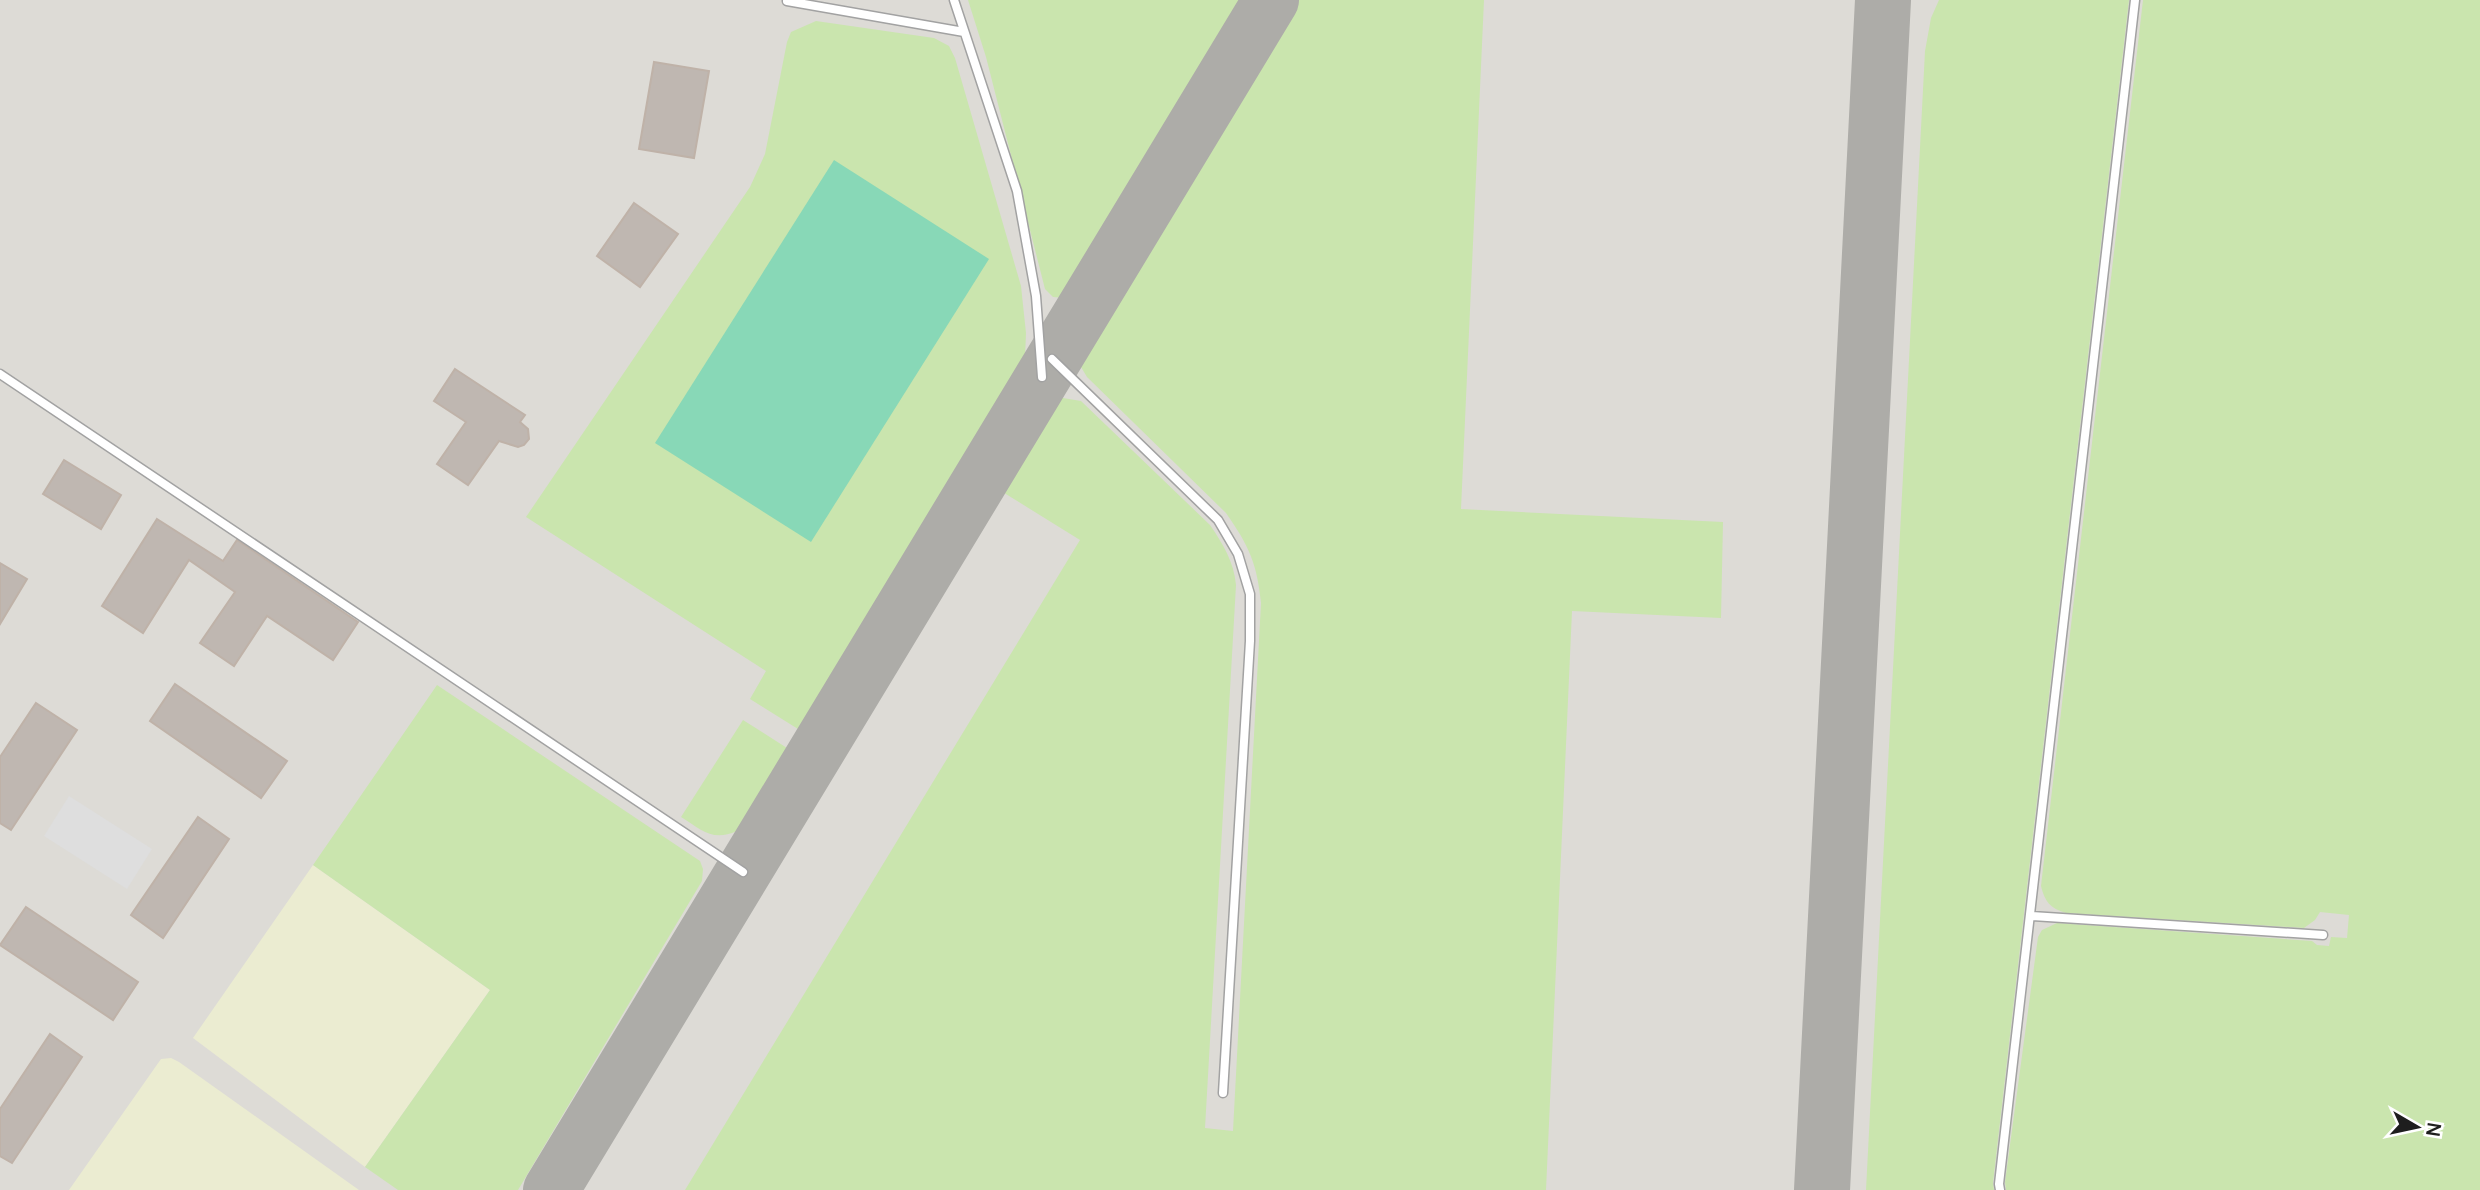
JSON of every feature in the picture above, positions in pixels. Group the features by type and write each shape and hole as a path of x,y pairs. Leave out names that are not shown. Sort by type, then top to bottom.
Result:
{"lane":[{"path":"954,0 1017,191 1037,296 1042,377"},
{"path":"2000,1190 2135,0"},
{"path":"787,1 964,32"},
{"path":"1052,359 1218,520 1238,554 1250,594 1251,641 1223,1093"},
{"path":"0,373 743,873"},
{"path":"2031,916 2323,935"}],"shaded area":[{"path":"0,0 2480,0 2480,1190 0,1190"},
{"path":"69,796 152,849 127,889 44,836"}],"green space":[{"path":"968,0 1259,0 1156,170 1144,165 1064,298 1053,297 1045,289 986,57"},
{"path":"1282,0 1484,0 1461,509 1723,522 1721,618 1572,611 1546,1190 685,1190 1080,540 1001,491 1057,397 1081,401 1210,525 1227,554 1235,577 1205,1128 1233,1131 1261,603 1257,577 1246,545 1226,513 1087,377 1078,362 1184,187 1172,180"},
{"path":"1939,0 2129,0 1994,1190 1866,1190 1925,51 1931,18"},
{"path":"2143,0 2480,0 2480,1190 2006,1190 2038,937 2042,930 2057,923 2312,941 2317,945 2329,946 2331,937 2347,938 2349,915 2320,912 2315,920 2304,928 2066,913 2049,904 2041,886"},
{"path":"816,21 934,38 949,46 955,58 1021,286 1026,333 1025,358 798,729 750,699 766,671 526,517 750,187 765,154 787,42 791,32"},
{"path":"834,160 989,259 811,542 655,443"},
{"path":"437,685 700,861 703,869 702,881 518,1190 398,1190 365,1167 490,990 313,865"},
{"path":"743,720 787,748 737,831 714,835 681,817"},
{"path":"313,865 490,990 365,1167 193,1038"},
{"path":"171,1058 359,1190 69,1190 161,1059"}],"building":[{"path":"654,62 709,71 694,158 639,149"},
{"path":"634,203 678,234 640,287 597,256"},
{"path":"455,369 525,415 520,422 528,429 529,439 524,445 518,447 499,441 468,485 437,464 466,422 434,401"},
{"path":"64,460 121,495 101,529 43,494"},
{"path":"157,519 223,561 237,540 358,622 333,660 267,616 234,666 200,643 235,592 189,560 143,633 102,606"},
{"path":"0,563 27,579 0,624"},
{"path":"175,684 287,761 261,798 150,721"},
{"path":"36,703 77,730 11,830 0,823 0,757"},
{"path":"198,817 229,839 163,938 131,915"},
{"path":"26,907 138,982 113,1020 0,945"},
{"path":"50,1034 82,1057 12,1163 0,1156 0,1109"}],"taxiway":[{"path":"551,1190 1271,0"},
{"path":"1822,1190 1883,0"}]}
